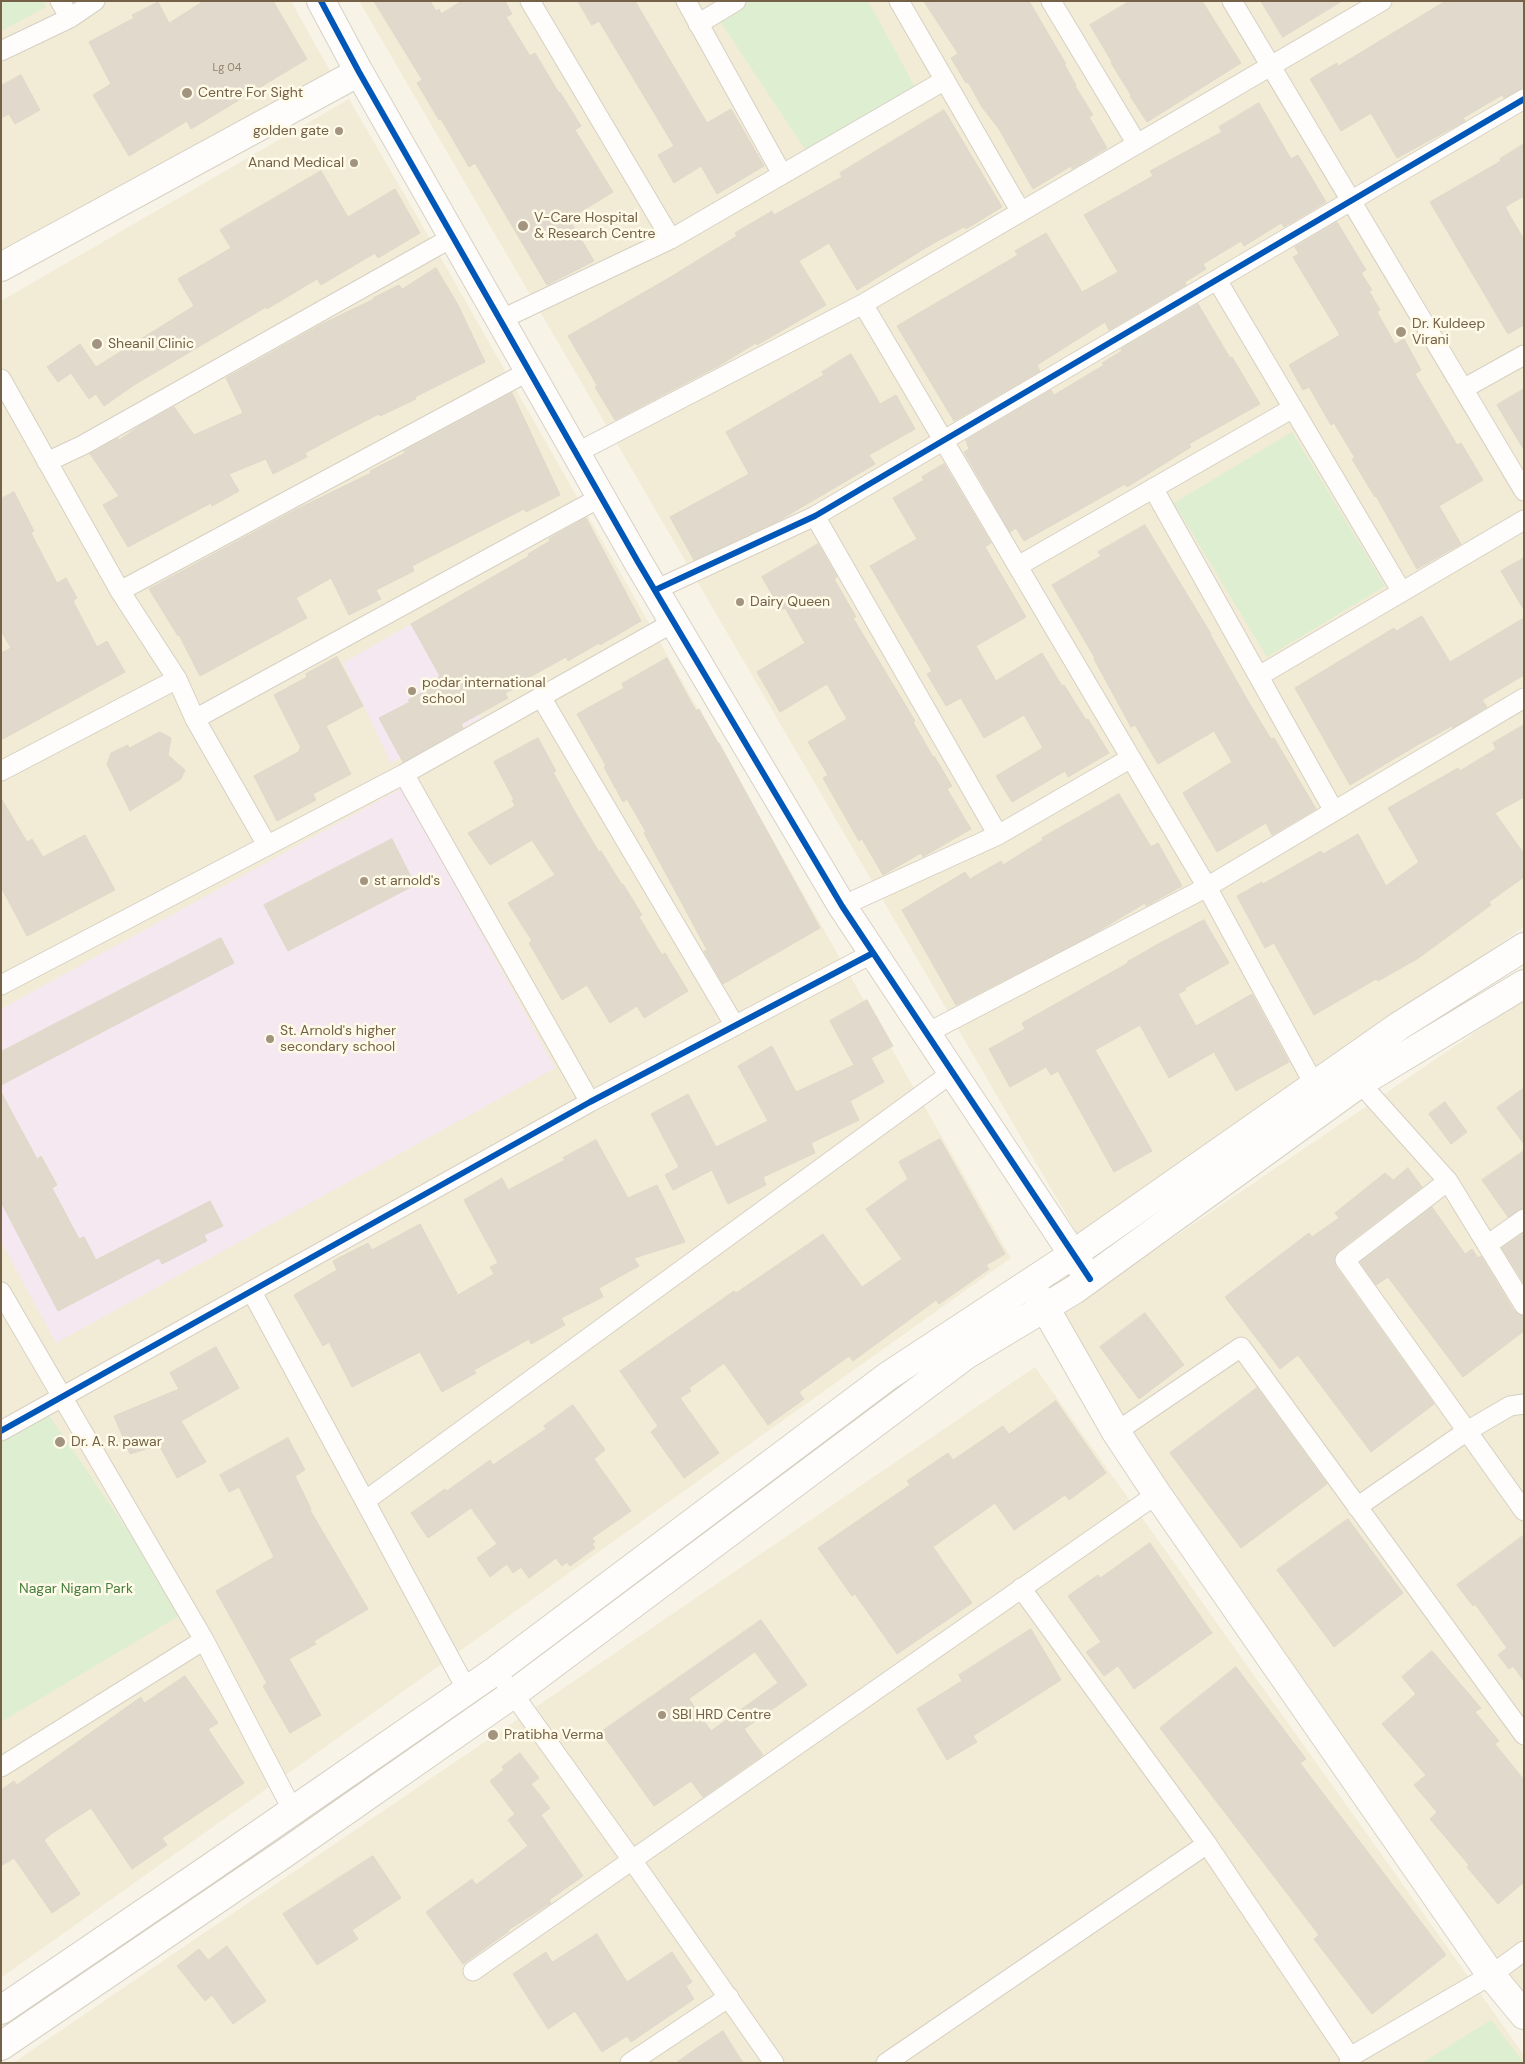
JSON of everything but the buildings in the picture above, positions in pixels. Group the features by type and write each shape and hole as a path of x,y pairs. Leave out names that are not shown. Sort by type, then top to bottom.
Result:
{"main road":[{"path":"321,1 359,72 576,453 842,906 1090,1279"},
{"path":"1,267 359,72"},
{"path":"1,2010 495,1671 888,1376 1072,1254 1399,1026 1524,947"},
{"path":"1,2046 288,1852 513,1694 966,1355 1090,1279 1360,1083 1524,984"},
{"path":"1028,1283 1046,1307 1116,1432 1157,1494 1491,1975 1524,2015"}],"street":[{"path":"60,1 70,18"},
{"path":"1,51 70,18 95,1"},
{"path":"530,1 671,239"},
{"path":"686,1 782,174"},
{"path":"698,24 736,1"},
{"path":"900,1 1021,212"},
{"path":"1051,1 1137,144"},
{"path":"1232,1 1524,490"},
{"path":"576,453 864,304 1382,1"},
{"path":"500,320 671,239 945,80"},
{"path":"655,590 815,516 1524,99"},
{"path":"48,462 453,237"},
{"path":"1217,280 1402,592"},
{"path":"864,304 1207,887 1314,1084"},
{"path":"1463,389 1524,355"},
{"path":"120,591 529,371"},
{"path":"1,379 120,591 177,679 195,719 267,845"},
{"path":"1018,566 1293,408"},
{"path":"1153,488 1334,811"},
{"path":"195,719 602,497"},
{"path":"815,516 998,835"},
{"path":"1259,676 1524,520"},
{"path":"1,985 404,774 674,622"},
{"path":"1,771 177,679"},
{"path":"541,697 735,1026"},
{"path":"927,1033 1207,887 1524,698"},
{"path":"842,906 998,835 1131,758"},
{"path":"404,774 590,1102"},
{"path":"1,1431 590,1102 873,952"},
{"path":"364,1501 953,1072"},
{"path":"1360,1083 1448,1181 1524,1304"},
{"path":"1448,1181 1345,1260 1524,1511"},
{"path":"1486,1245 1524,1219"},
{"path":"1,1292 204,1640 293,1811"},
{"path":"252,1292 467,1690"},
{"path":"1116,1432 1241,1348 1524,1735"},
{"path":"1357,1507 1467,1431 1510,1406 1524,1404"},
{"path":"473,1971 1157,1494"},
{"path":"1022,1588 1207,1844 1350,2060 1491,1975 1524,1951"},
{"path":"1,1767 204,1640"},
{"path":"495,1671 632,1860 774,2063"},
{"path":"886,2063 1207,1844"},
{"path":"630,2063 729,1997"}],"shaded area":[{"path":"1,1 291,1 330,71 1,255"},
{"path":"359,1 1524,1 1524,927 1078,1235"},
{"path":"349,99 1011,1258 1,1978 1,301"},
{"name":"podar international school","path":"432,612 481,718 391,763 343,663"},
{"name":"St. Arnold's higher secondary school","path":"402,788 555,1068 56,1343 1,1242 1,1009"},
{"path":"1524,999 1524,2001 1057,1329 1064,1312"},
{"path":"1035,1367 1524,2055 1524,2063 13,2063"}],"green space":[{"path":"1,1 44,1 46,7 1,31"},
{"path":"750,1 868,1 916,89 807,152 718,18"},
{"path":"1292,432 1385,586 1267,657 1174,503"},
{"name":"Nagar Nigam Park","path":"48,1414 184,1613 1,1722 1,1435"},
{"path":"1491,2020 1524,2063 1422,2063"}],"cycle path":[{"path":"321,1 359,72 638,562 842,906 1090,1279"},
{"path":"655,590 815,516 1524,99"},
{"path":"1,1431 590,1102 873,953"}],"place":[{"name":"Centre For Sight","path":"187,93"},
{"name":"golden gate","path":"339,131"},
{"name":"Anand Medical","path":"354,163"},
{"name":"V-Care Hospital & Research Centre","path":"523,226"},
{"name":"Dr. Kuldeep Virani","path":"1401,332"},
{"name":"Sheanil Clinic","path":"97,344"},
{"name":"Dairy Queen","path":"740,602"},
{"name":"podar international school","path":"412,691"},
{"name":"st arnold's","path":"364,881"},
{"name":"St. Arnold's higher secondary school","path":"270,1039"},
{"name":"Dr. A. R. pawar","path":"60,1442"},
{"name":"SBI HRD Centre","path":"662,1715"},
{"name":"Pratibha Verma","path":"493,1735"}]}
